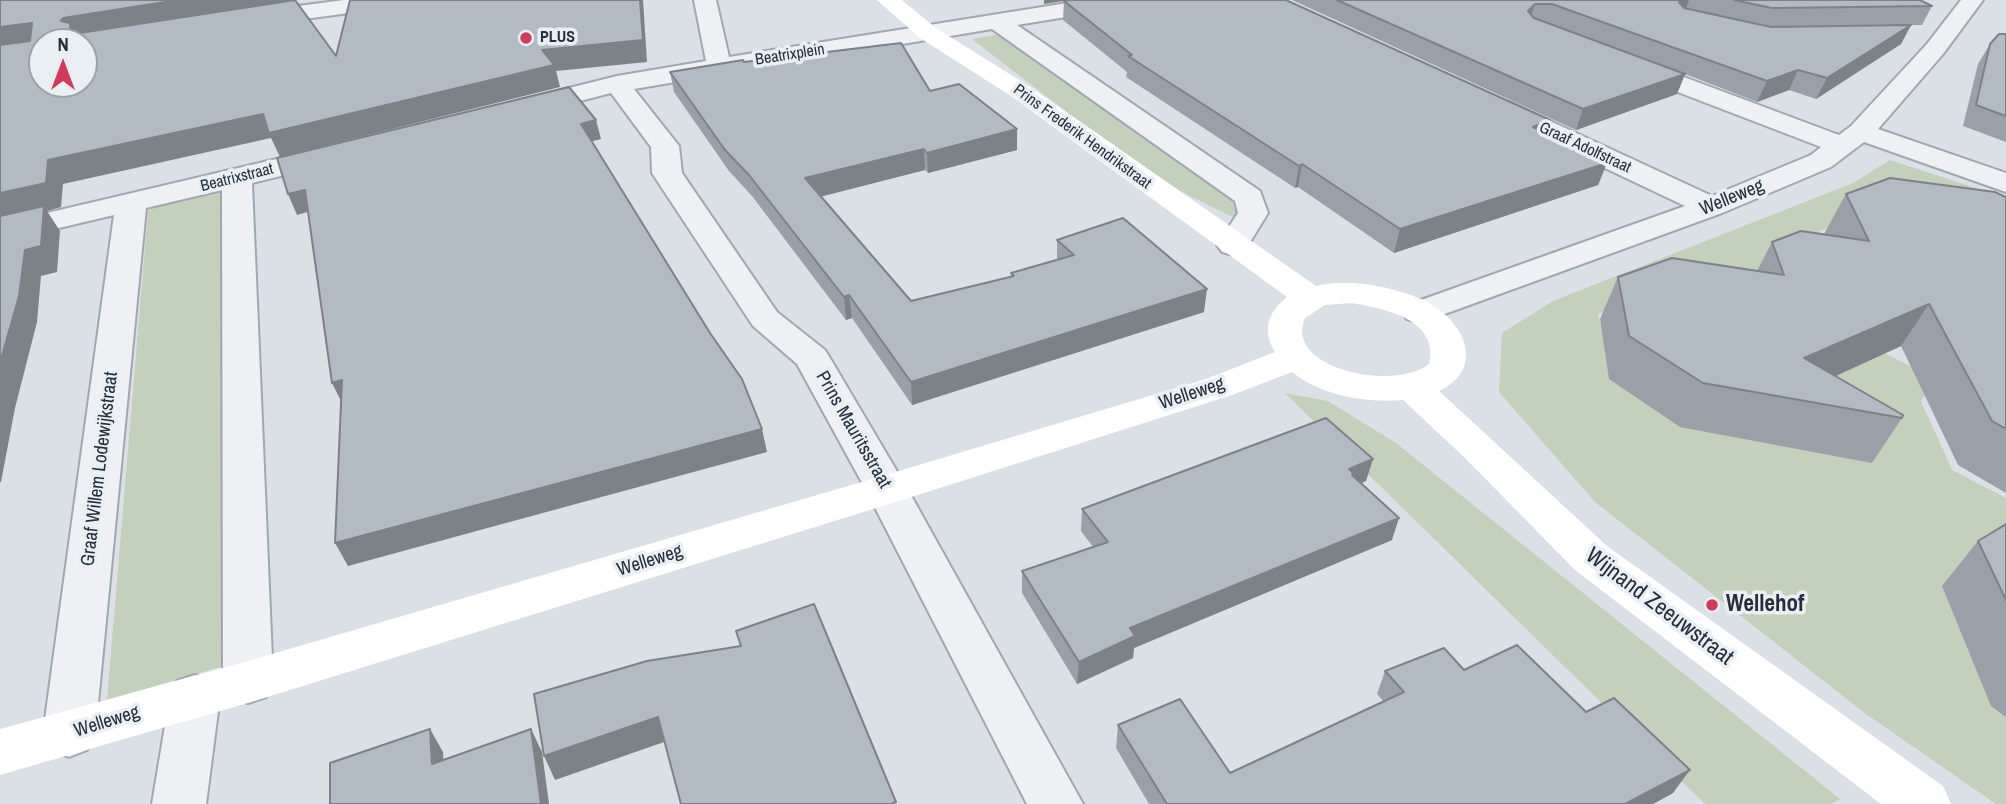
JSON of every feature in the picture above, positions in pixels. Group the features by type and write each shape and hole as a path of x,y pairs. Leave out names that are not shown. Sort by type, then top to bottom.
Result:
{"main road":[{"name":"Prins Frederik Hendrikstraat","path":"888,0 928,33 1023,93 1310,298"},
{"path":"1351,293 1375,295 1419,312 1447,338 1450,354 1446,368 1432,379 1412,387 1370,389 1348,385 1310,368 1296,357 1286,343 1283,329 1286,317 1296,306 1310,298 1351,293"},
{"name":"Welleweg","path":"0,752 248,682 887,489 1219,387 1296,357"},
{"name":"Wijnand Zeeuwstraat","path":"1412,387 1479,448 1591,558 1924,804"}],"street":[{"path":"225,23 326,3 394,0"},
{"path":"495,114 617,84 719,65 705,0"},
{"name":"Beatrixplein","path":"719,65 1127,0"},
{"name":"Welleweg","path":"1419,312 1711,207 1821,161 1852,139 1947,34 1972,0"},
{"path":"996,21 1249,197 1253,213 1233,245"},
{"path":"1921,34 1947,34"},
{"path":"1613,59 1852,139 2006,183"},
{"name":"Prins Mauritsstraat","path":"617,84 666,146 667,173 765,318 812,358 887,489 1056,804"},
{"name":"Graaf Adolfstraat","path":"1483,100 1711,207"},
{"name":"Beatrixstraat","path":"0,233 359,148"},
{"path":"237,179 248,682"},
{"name":"Graaf Willem Lodewijkstraat","path":"69,734 131,203"},
{"path":"179,804 195,696"}],"green space":[{"path":"1000,34 1238,205 1235,218 1151,177 972,39"},
{"path":"1890,160 2006,198 1872,215 1819,231 1833,269 1649,295 1598,314 1611,367 1780,388 1877,349 1936,380 1921,401 1952,470 2006,498 2006,804 1996,804 1866,714 1595,502 1499,392 1502,333 1553,301 1853,183"},
{"path":"227,187 241,661 107,700 148,211 160,203"},
{"path":"1285,393 1328,401 1396,443 1840,799 1831,804 1705,804"}],"building":[{"path":"0,0 178,0 63,18 61,21 70,23 70,28 31,28 32,23 0,27"},
{"path":"295,0 336,56 350,0 640,0 643,40 542,50 554,65 269,133 263,114 48,160 46,183 0,193 0,45 28,41 28,98 98,98 98,30"},
{"path":"1286,0 1550,120 1533,127 1607,163 1400,229 1302,164 1299,166 1128,56 1132,55 1064,1"},
{"path":"1337,0 1680,0 1684,8 1771,27 1911,25 1827,78 1798,70 1767,81 1552,4 1535,4 1528,11 1534,18 1685,74 1583,109"},
{"path":"1734,0 1920,0 1932,6 1772,8"},
{"path":"1999,34 2006,34 2006,116 1976,105 1990,44"},
{"path":"901,43 930,91 959,84 1017,129 927,153 924,149 805,178 911,301 1014,276 1011,273 1074,255 1057,240 1123,218 1207,289 911,382 849,295 844,297 749,175 725,150 670,72 743,60"},
{"path":"569,87 596,120 581,124 710,333 742,379 762,429 335,543 342,380 332,383 305,190 288,194 277,158"},
{"path":"1890,178 1995,192 2006,197 2006,429 1992,421 1929,304 1804,358 1903,415 1902,418 1703,383 1629,336 1618,277 1672,258 1784,275 1772,242 1801,231 1869,241 1846,194"},
{"path":"44,206 41,246 25,250 19,296 0,363 0,216"},
{"path":"1326,418 1373,459 1349,469 1354,474 1352,475 1399,518 1130,628 1135,636 1079,662 1022,571 1108,542 1082,509"},
{"path":"2006,524 2006,600 1978,541"},
{"path":"814,604 896,802 681,804 658,717 544,756 534,694 647,661 741,646 736,631"},
{"path":"1517,645 1586,712 1614,698 1690,770 1625,804 1167,804 1118,725 1180,699 1230,773 1404,692 1385,671 1444,648 1464,670"},
{"path":"430,729 432,764 531,729 541,804 330,804 330,763"}],"place":[{"name":"PLUS","path":"526,38"},
{"name":"Wellehof","path":"1712,605"}]}
